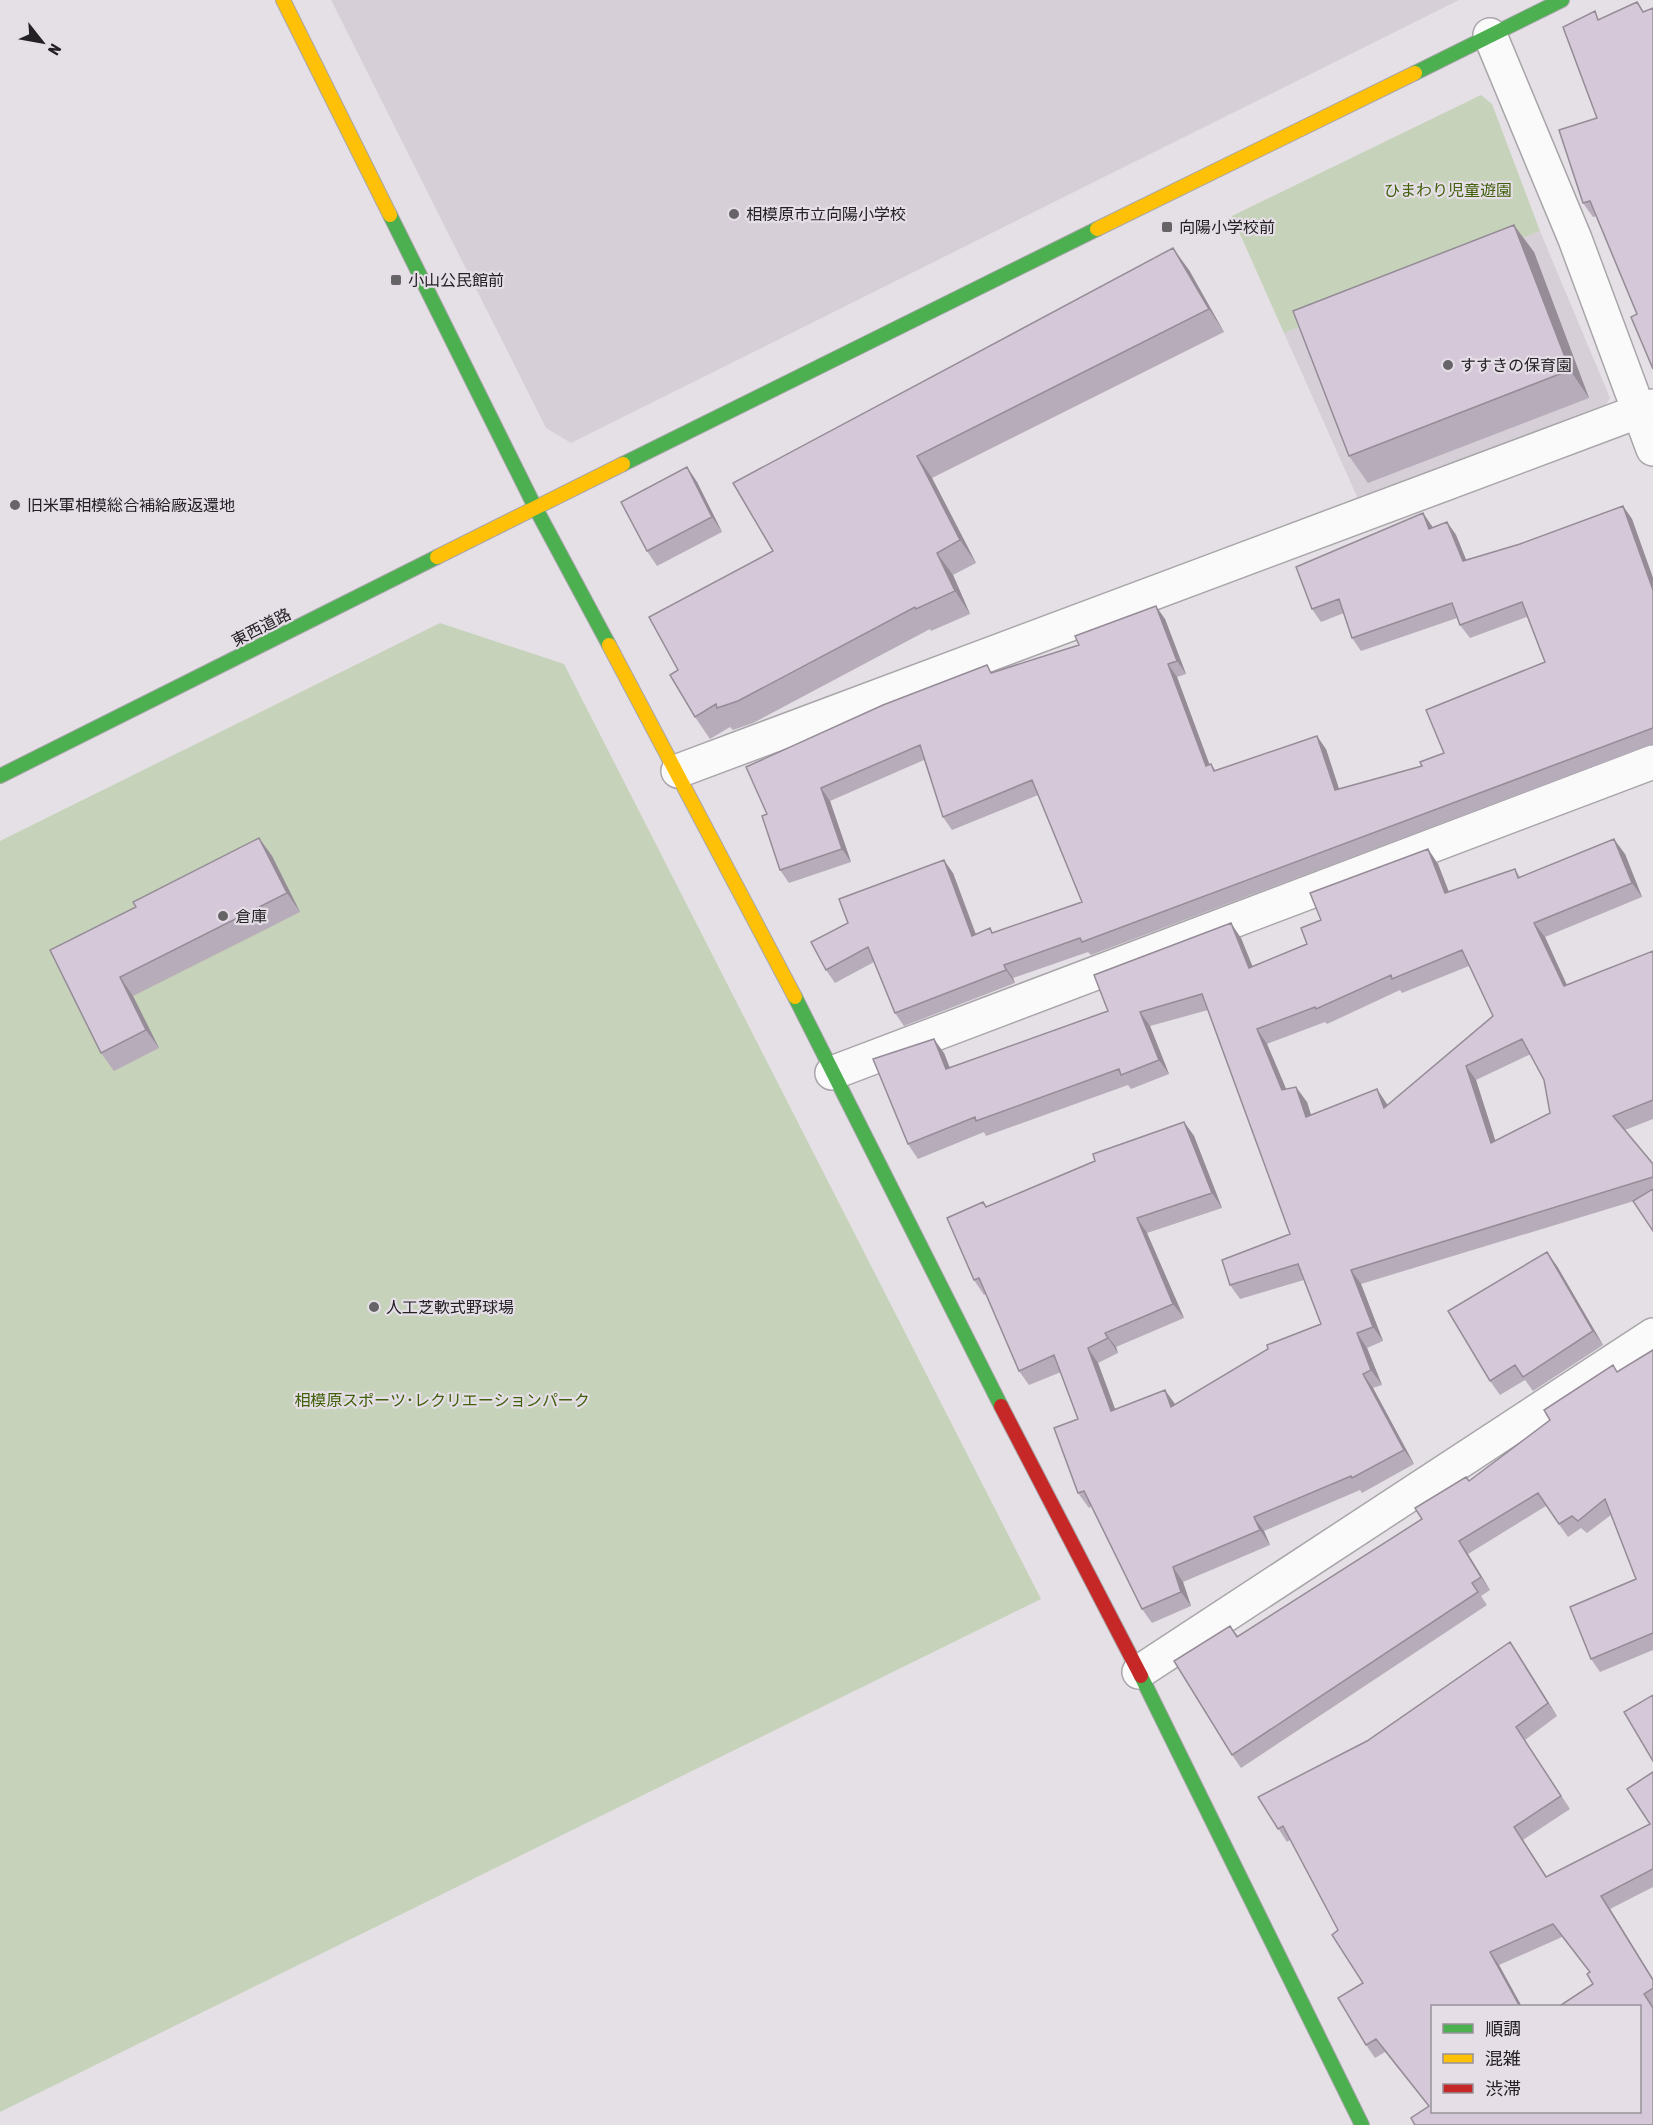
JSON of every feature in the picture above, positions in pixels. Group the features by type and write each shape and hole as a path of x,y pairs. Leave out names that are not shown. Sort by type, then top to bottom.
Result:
{"street":[{"path":"283,0 536,509 678,771 1139,1672 1362,2125"},
{"name":"東西道路","path":"0,776 1562,0"},
{"path":"1490,35 1646,409 1653,449"},
{"path":"678,771 1646,409"},
{"path":"832,1073 1653,762"},
{"path":"1139,1672 1653,1335"}],"shaded area":[{"name":"相模原市立向陽小学校","path":"331,0 1459,0 571,443 546,428"},
{"name":"すすきの保育園","path":"1540,231 1610,398 1602,412 1358,499 1284,333"}],"green space":[{"name":"ひまわり児童遊園","path":"1481,95 1492,104 1540,231 1284,333 1232,216"},
{"name":"相模原スポーツ･レクリエーションパーク","path":"440,623 564,664 1041,1599 0,2112 0,841"}],"building":[{"path":"1637,2 1643,12 1653,8 1653,369 1631,317 1637,314 1590,201 1583,203 1559,130 1597,118 1563,27 1595,11 1598,20"},
{"name":"すすきの保育園","path":"1514,225 1570,370 1349,456 1293,311"},
{"path":"1173,248 1209,309 917,456 960,540 937,553 955,591 916,609 915,607 738,701 717,708 716,704 695,717 670,675 678,670 649,617 773,551 733,483"},
{"path":"687,467 712,517 647,551 621,502"},
{"path":"1623,506 1653,590 1653,728 1082,942 1080,938 1004,965 1006,970 895,1013 868,947 826,970 811,942 848,923 839,899 944,860 972,936 990,928 992,933 1082,902 1032,780 943,817 920,745 821,788 842,849 780,870 762,816 767,814 746,767 883,705 987,665 991,673 1079,645 1075,636 1156,606 1177,661 1168,664 1206,766 1211,764 1214,771 1317,736 1335,790 1422,766 1420,762 1444,753 1426,710 1545,662 1522,602 1460,625 1452,603 1352,638 1339,599 1312,609 1296,567 1423,513 1429,529 1447,522 1463,561 1520,544"},
{"path":"259,838 287,893 120,977 146,1030 101,1053 50,950 136,907 133,902"},
{"path":"1614,839 1632,883 1534,923 1564,986 1653,951 1653,1100 1613,1116 1653,1164 1653,1177 1351,1270 1373,1327 1357,1333 1371,1370 1363,1374 1404,1450 1352,1478 1351,1476 1254,1517 1260,1530 1173,1567 1181,1592 1142,1609 1084,1491 1078,1493 1054,1428 1078,1419 1054,1355 1019,1371 979,1278 974,1280 947,1218 983,1202 986,1207 1095,1161 1093,1154 1184,1122 1212,1193 1137,1218 1173,1304 1105,1333 1108,1338 1088,1348 1111,1411 1165,1390 1171,1407 1268,1349 1267,1345 1321,1324 1298,1264 1230,1285 1222,1260 1290,1234 1202,994 1140,1012 1159,1060 1121,1075 1119,1069 976,1121 975,1117 908,1144 873,1059 934,1039 946,1069 1108,1011 1094,975 1231,923 1249,968 1307,944 1301,928 1321,920 1310,893 1428,849 1445,893 1515,869 1518,878","holes":["1462,950 1493,1016 1384,1108 1377,1089 1306,1117 1296,1087 1282,1090 1257,1029 1315,1007 1316,1009 1391,975 1392,979","1522,1039 1544,1080 1550,1113 1491,1143 1466,1066"]},
{"path":"1653,1189 1653,1231 1633,1201"},
{"path":"1547,1252 1593,1331 1523,1377 1515,1365 1490,1381 1448,1311"},
{"path":"1653,1350 1653,1633 1591,1659 1570,1607 1636,1579 1605,1499 1578,1521 1572,1516 1559,1524 1538,1493 1459,1541 1481,1577 1472,1583 1478,1592 1232,1755 1174,1661 1230,1626 1237,1637 1422,1519 1415,1508 1466,1477 1469,1481 1550,1420 1544,1410 1613,1365 1617,1372"},
{"path":"1510,1642 1548,1703 1516,1727 1561,1796 1514,1827 1546,1877 1650,1824 1627,1789 1653,1772 1653,1869 1601,1896 1653,1980 1653,1988 1644,1994 1653,2008 1653,2125 1415,2125 1411,2118 1429,2106 1376,2039 1366,2045 1338,1998 1363,1983 1332,1935 1338,1930 1283,1826 1278,1829 1258,1797 1367,1741"},
{"path":"1653,1695 1653,1761 1624,1712"}],"traffic: fast":[{"path":"1415,73 1562,0"},
{"path":"390,215 536,509 609,645"},
{"path":"623,464 1097,229"},
{"path":"0,776 437,557"},
{"path":"795,997 1001,1406"},
{"path":"1141,1676 1362,2125"}],"traffic: slow":[{"path":"283,0 390,215"},
{"path":"1097,229 1415,73"},
{"path":"437,557 623,464"},
{"path":"609,645 795,997"}],"traffic: jam":[{"path":"1001,1406 1141,1676"}],"place":[{"name":"相模原市立向陽小学校","path":"734,214"},
{"name":"向陽小学校前","path":"1167,227"},
{"name":"小山公民館前","path":"396,280"},
{"name":"すすきの保育園","path":"1448,365"},
{"name":"旧米軍相模総合補給廠返還地","path":"15,505"},
{"name":"倉庫","path":"223,916"},
{"name":"人工芝軟式野球場","path":"374,1307"}]}
